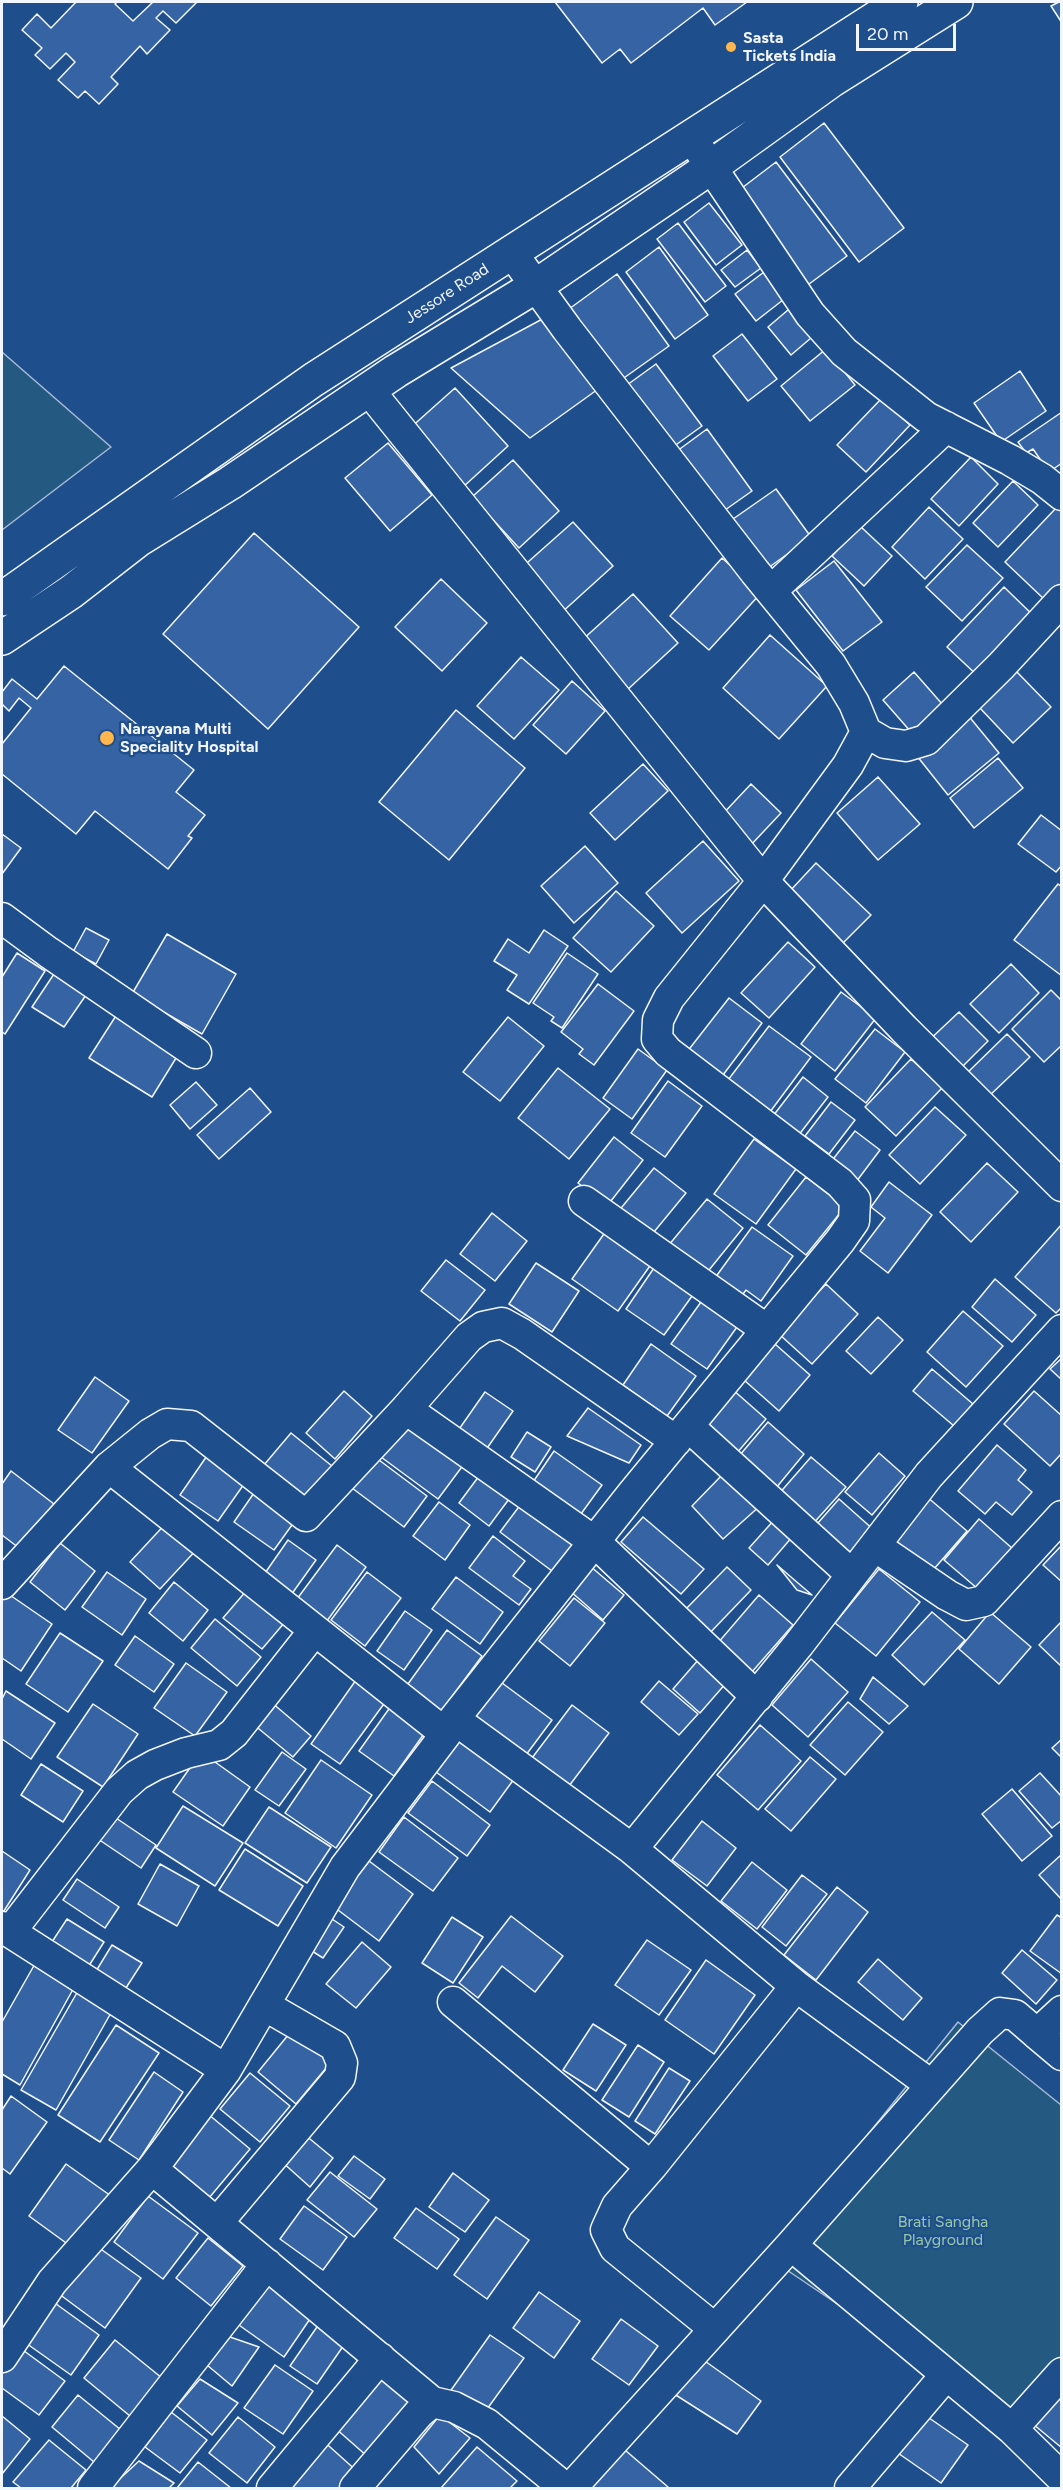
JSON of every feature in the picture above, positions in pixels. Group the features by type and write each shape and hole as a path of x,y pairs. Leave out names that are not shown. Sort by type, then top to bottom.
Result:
{"highway":[{"name":"Jessore Road","path":"2,599 313,380 901,2"},
{"path":"2,639 71,592 138,540 230,483 368,389 536,286 711,167 832,80 956,2"}],"street":[{"path":"691,137 810,314 844,352 926,417 1010,460 1058,488"},
{"path":"512,253 771,591 831,665 854,703 866,732 885,743 906,746 926,740 1001,666 1062,600"},
{"path":"368,389 763,881 904,1029 1062,1186"},
{"path":"771,591 945,427"},
{"path":"2,2357 52,2282 152,2169 226,2070 345,1867 450,1726 682,1433 854,1221 855,1200 840,1183 669,1052 657,1039 658,1020 669,998 763,881 848,765 866,732"},
{"path":"2,918 196,1053"},
{"path":"584,1201 767,1330"},
{"path":"2,1584 109,1467 150,1434 167,1424 191,1426 306,1516 406,1409 469,1337 483,1327 502,1323 682,1433 852,1575"},
{"path":"632,1850 757,1696 937,1467 1062,1330"},
{"path":"406,1409 595,1542 757,1696"},
{"path":"109,1467 314,1631 632,1850 796,1986 931,2085"},
{"path":"875,1546 966,1605 984,1601 1062,1516"},
{"path":"226,2070 6,1929 119,1791 137,1775 155,1765 186,1753 219,1745 234,1733 314,1631"},
{"path":"715,2330 615,2248 606,2230 617,2206 796,1986"},
{"path":"453,2002 651,2167"},
{"path":"217,2223 340,2077 342,2062 335,2046 264,2005"},
{"path":"1037,2034 1062,2011"},
{"path":"571,2488 791,2245 931,2085 1000,2013 1015,2015 1062,2055"},
{"path":"152,2169 432,2402 454,2406 487,2424 565,2488"},
{"path":"791,2245 1012,2429 1062,2478"},
{"path":"93,2488 267,2264"},
{"path":"273,2488 380,2358"},
{"path":"1012,2429 1062,2373"},
{"path":"849,2488 946,2375"},
{"path":"355,2488 419,2413 432,2402"}],"green space":[{"path":"2,352 111,447 2,530"},
{"name":"Brati Sangha Playground","path":"958,2022 1061,2105 1061,2359 1014,2423 769,2258"}],"building":[{"path":"76,2 117,2 115,4 133,21 153,2 197,2 176,23 163,11 156,18 170,30 147,54 140,46 111,77 118,84 99,104 85,91 78,98 58,80 75,62 66,53 50,69 35,55 42,48 22,30 37,14 51,28"},
{"path":"555,2 747,2 715,25 703,8 631,63 620,49 602,63"},
{"path":"1062,2 1062,23 1051,6"},
{"path":"824,123 904,228 859,262 780,157"},
{"path":"776,162 847,256 805,287 734,194"},
{"path":"709,203 742,245 716,265 684,222"},
{"path":"678,223 726,286 705,302 657,239"},
{"path":"659,247 708,315 675,339 626,272"},
{"path":"747,250 761,268 735,287 721,270"},
{"path":"768,269 788,296 756,321 735,294"},
{"path":"617,274 669,346 621,380 569,309"},
{"path":"795,304 818,332 791,355 768,327"},
{"path":"548,316 601,387 530,438 451,368"},
{"path":"742,334 777,379 748,401 713,356"},
{"path":"826,349 855,385 810,421 781,386"},
{"path":"656,364 702,426 673,447 627,385"},
{"path":"1020,371 1046,411 1001,442 974,403"},
{"path":"455,388 508,446 463,487 409,429"},
{"path":"881,399 910,425 866,472 837,445"},
{"path":"1062,412 1062,463 1049,472 1033,449 1026,453 1018,442"},
{"path":"707,429 752,491 718,515 673,454"},
{"path":"388,443 432,495 390,531 345,478"},
{"path":"971,457 998,484 959,526 931,499"},
{"path":"513,460 559,511 519,548 472,497"},
{"path":"1013,481 1038,505 998,547 973,523"},
{"path":"776,489 811,537 768,568 733,519"},
{"path":"929,507 963,539 925,579 892,547"},
{"path":"1057,507 1062,511 1062,583 1045,600 1005,562"},
{"path":"573,522 613,566 560,614 519,570"},
{"path":"860,526 892,556 864,586 832,556"},
{"path":"254,533 359,627 268,729 163,634"},
{"path":"967,545 1003,578 962,621 926,587"},
{"path":"722,558 761,593 709,650 670,616"},
{"path":"834,561 882,622 843,651 796,590"},
{"path":"441,579 487,623 442,671 395,627"},
{"path":"1004,587 1037,619 980,678 947,647"},
{"path":"633,594 678,643 626,691 581,641"},
{"path":"770,635 827,686 779,739 723,688"},
{"path":"521,657 559,690 514,739 477,706"},
{"path":"64,666 194,770 176,792 205,815 188,836 192,838 168,869 95,811 76,834 2,774 2,744 31,708 19,698 9,711 2,704 2,692 12,679 37,699"},
{"path":"1016,671 1051,707 1013,743 979,707"},
{"path":"914,672 943,705 911,732 883,700"},
{"path":"572,681 605,711 566,754 533,725"},
{"path":"456,710 525,768 449,860 379,802"},
{"path":"967,714 999,753 948,795 917,756"},
{"path":"998,758 1023,788 974,828 950,798"},
{"path":"643,764 668,791 615,840 590,813"},
{"path":"878,777 920,824 878,860 837,813"},
{"path":"751,784 781,813 749,847 719,818"},
{"path":"1041,815 1062,831 1062,865 1056,872 1018,844"},
{"path":"2,834 21,848 2,874"},
{"path":"703,841 739,881 682,933 646,893"},
{"path":"585,846 618,883 574,923 541,886"},
{"path":"816,863 871,915 843,943 789,892"},
{"path":"1058,884 1062,887 1062,976 1014,940"},
{"path":"616,891 654,926 611,972 573,938"},
{"path":"86,928 109,940 96,964 73,952"},
{"path":"544,930 568,946 529,1004 507,990 517,975 494,961 508,939 529,953"},
{"path":"167,934 236,974 202,1034 132,994"},
{"path":"788,942 815,967 769,1018 741,993"},
{"path":"17,953 45,971 5,1034 2,1032 2,977"},
{"path":"567,953 598,974 562,1028 551,1021 554,1017 533,1003"},
{"path":"1011,964 1039,993 999,1033 970,1004"},
{"path":"54,974 86,995 64,1027 32,1007"},
{"path":"598,984 634,1011 594,1065 579,1054 583,1049 561,1032"},
{"path":"1051,990 1062,1001 1062,1045 1044,1062 1012,1029"},
{"path":"841,992 876,1018 835,1071 801,1044"},
{"path":"729,998 762,1023 717,1083 683,1057"},
{"path":"119,1011 181,1050 152,1097 89,1058"},
{"path":"959,1012 988,1041 955,1074 925,1044"},
{"path":"508,1017 544,1046 500,1101 463,1072"},
{"path":"769,1026 811,1057 767,1116 725,1084"},
{"path":"875,1029 905,1052 866,1103 835,1079"},
{"path":"1007,1034 1030,1057 987,1098 965,1075"},
{"path":"638,1049 667,1070 632,1119 603,1098"},
{"path":"911,1059 942,1088 896,1136 865,1107"},
{"path":"558,1068 610,1109 569,1159 518,1118"},
{"path":"803,1077 828,1097 798,1136 773,1116"},
{"path":"668,1081 702,1106 665,1157 631,1133"},
{"path":"196,1082 217,1105 190,1129 170,1105"},
{"path":"250,1088 271,1112 219,1159 197,1135"},
{"path":"831,1102 855,1120 829,1154 805,1136"},
{"path":"935,1107 966,1135 920,1184 889,1155"},
{"path":"855,1131 880,1150 856,1182 830,1163"},
{"path":"614,1137 643,1160 607,1206 578,1183"},
{"path":"754,1139 796,1169 756,1224 714,1194"},
{"path":"987,1163 1018,1192 971,1242 940,1212"},
{"path":"654,1168 686,1193 649,1238 617,1213"},
{"path":"806,1177 845,1207 806,1255 768,1225"},
{"path":"889,1182 932,1215 888,1273 860,1251 885,1218 871,1207"},
{"path":"707,1199 743,1228 705,1275 668,1246"},
{"path":"492,1213 527,1241 495,1281 460,1254"},
{"path":"1062,1224 1062,1307 1056,1313 1015,1277"},
{"path":"752,1227 793,1256 761,1301 746,1290 738,1301 712,1282"},
{"path":"606,1231 652,1263 618,1311 572,1279"},
{"path":"446,1260 485,1290 460,1321 421,1291"},
{"path":"536,1263 579,1291 552,1332 509,1304"},
{"path":"656,1265 695,1292 664,1335 626,1309"},
{"path":"995,1279 1036,1315 1012,1342 972,1307"},
{"path":"826,1284 858,1314 812,1364 779,1334"},
{"path":"701,1302 737,1327 707,1369 671,1344"},
{"path":"963,1311 1003,1346 966,1387 927,1352"},
{"path":"878,1317 903,1340 871,1374 846,1351"},
{"path":"651,1344 696,1376 667,1416 623,1385"},
{"path":"775,1344 810,1375 779,1411 744,1380"},
{"path":"1062,1358 1062,1380 1050,1369"},
{"path":"932,1369 973,1404 954,1426 913,1391"},
{"path":"95,1377 129,1401 92,1453 58,1430"},
{"path":"732,1389 766,1419 736,1454 702,1424"},
{"path":"344,1391 372,1416 335,1459 306,1433"},
{"path":"1034,1391 1062,1416 1062,1453 1050,1466 1004,1424"},
{"path":"485,1392 513,1411 483,1454 455,1435"},
{"path":"588,1408 641,1445 629,1463 567,1436"},
{"path":"410,1418 467,1460 438,1499 381,1457"},
{"path":"768,1422 804,1454 776,1488 739,1456"},
{"path":"527,1432 551,1447 535,1472 511,1457"},
{"path":"291,1433 332,1466 299,1505 258,1472"},
{"path":"997,1445 1026,1470 1018,1480 1032,1492 1012,1515 996,1502 985,1514 958,1491"},
{"path":"211,1450 249,1477 218,1521 180,1495"},
{"path":"554,1451 602,1485 578,1518 531,1485"},
{"path":"879,1453 905,1476 872,1515 845,1492"},
{"path":"375,1457 427,1496 404,1527 352,1488"},
{"path":"811,1457 846,1487 811,1526 777,1496"},
{"path":"11,1471 54,1504 19,1548 2,1535 2,1484"},
{"path":"482,1472 512,1495 489,1526 459,1503"},
{"path":"725,1472 761,1505 723,1539 692,1506"},
{"path":"256,1490 297,1518 274,1550 234,1522"},
{"path":"926,1496 967,1531 927,1577 886,1541"},
{"path":"839,1499 875,1531 847,1564 810,1532"},
{"path":"524,1500 576,1540 552,1571 500,1532"},
{"path":"439,1502 470,1525 445,1560 413,1536"},
{"path":"643,1517 704,1569 681,1594 621,1542"},
{"path":"775,1519 793,1536 768,1565 749,1548"},
{"path":"979,1519 1013,1549 978,1589 944,1560"},
{"path":"169,1520 199,1547 160,1589 130,1562"},
{"path":"493,1536 525,1561 513,1576 531,1589 519,1605 469,1568"},
{"path":"288,1540 316,1560 291,1595 263,1576"},
{"path":"60,1543 95,1571 65,1610 30,1582"},
{"path":"337,1545 366,1567 324,1625 294,1603"},
{"path":"1062,1545 1062,1582 1043,1565"},
{"path":"777,1565 812,1595 797,1590"},
{"path":"590,1566 624,1595 603,1620 569,1590"},
{"path":"727,1567 751,1590 705,1638 681,1614"},
{"path":"879,1569 920,1602 876,1656 835,1623"},
{"path":"107,1572 146,1599 122,1635 82,1607"},
{"path":"367,1572 401,1598 365,1646 331,1620"},
{"path":"456,1577 503,1612 480,1644 432,1609"},
{"path":"174,1582 208,1610 183,1641 149,1613"},
{"path":"247,1590 285,1622 262,1649 223,1618"},
{"path":"4,1591 52,1624 21,1671 2,1658 2,1594"},
{"path":"759,1595 793,1625 751,1673 717,1644"},
{"path":"574,1598 605,1623 570,1666 539,1641"},
{"path":"405,1611 432,1630 404,1670 377,1651"},
{"path":"932,1612 965,1640 924,1685 892,1655"},
{"path":"990,1612 1031,1647 999,1684 959,1649"},
{"path":"215,1619 261,1657 237,1686 191,1648"},
{"path":"1062,1621 1062,1667 1039,1645"},
{"path":"447,1630 482,1656 439,1714 405,1688"},
{"path":"60,1633 103,1661 68,1712 26,1684"},
{"path":"135,1636 174,1664 154,1692 115,1665"},
{"path":"699,1659 727,1682 700,1713 673,1689"},
{"path":"811,1659 848,1692 808,1737 772,1705"},
{"path":"186,1663 227,1692 195,1736 154,1708"},
{"path":"873,1677 908,1706 889,1724 860,1699"},
{"path":"356,1680 386,1701 340,1764 311,1744"},
{"path":"498,1680 552,1720 523,1759 469,1719"},
{"path":"659,1681 698,1714 679,1735 641,1702"},
{"path":"6,1691 55,1723 31,1759 2,1739 2,1699"},
{"path":"271,1702 311,1736 293,1757 253,1724"},
{"path":"848,1702 883,1732 845,1775 810,1745"},
{"path":"93,1704 138,1734 103,1787 57,1757"},
{"path":"572,1705 609,1733 569,1786 532,1758"},
{"path":"391,1706 426,1731 394,1776 359,1751"},
{"path":"760,1725 801,1761 758,1810 717,1775"},
{"path":"461,1739 514,1779 490,1812 436,1772"},
{"path":"1062,1739 1062,1758 1052,1748"},
{"path":"201,1752 250,1787 223,1826 173,1792"},
{"path":"282,1752 306,1769 279,1806 255,1790"},
{"path":"810,1757 836,1779 791,1831 765,1809"},
{"path":"321,1760 372,1795 336,1848 285,1813"},
{"path":"41,1764 83,1791 63,1822 21,1795"},
{"path":"1040,1773 1062,1797 1062,1820 1052,1828 1019,1791"},
{"path":"432,1781 490,1825 467,1856 408,1813"},
{"path":"1012,1789 1052,1836 1022,1861 982,1814"},
{"path":"183,1806 243,1843 215,1886 156,1848"},
{"path":"269,1807 331,1847 307,1883 245,1843"},
{"path":"113,1816 156,1845 141,1868 98,1839"},
{"path":"404,1817 458,1858 433,1891 379,1852"},
{"path":"702,1821 736,1848 707,1886 672,1860"},
{"path":"245,1849 303,1886 278,1926 219,1890"},
{"path":"2,1851 30,1870 2,1914"},
{"path":"1062,1854 1062,1900 1039,1875"},
{"path":"369,1861 413,1894 379,1941 334,1907"},
{"path":"752,1862 787,1890 757,1929 721,1901"},
{"path":"160,1864 199,1886 177,1926 138,1904"},
{"path":"802,1875 827,1894 786,1946 762,1927"},
{"path":"77,1879 119,1907 105,1928 63,1900"},
{"path":"837,1887 868,1912 816,1980 784,1955"},
{"path":"323,1913 344,1927 323,1958 301,1944"},
{"path":"1057,1915 1062,1918 1062,1974 1030,1951"},
{"path":"511,1916 563,1956 535,1992 502,1966 478,1998 459,1983"},
{"path":"452,1917 483,1937 453,1983 422,1963"},
{"path":"67,1919 104,1942 85,1972 48,1948"},
{"path":"647,1940 691,1970 659,2015 615,1985"},
{"path":"362,1942 391,1967 356,2008 326,1984"},
{"path":"112,1945 142,1963 122,1994 93,1976"},
{"path":"1022,1950 1057,1980 1036,2004 1002,1973"},
{"path":"878,1959 922,1998 903,2020 858,1982"},
{"path":"706,1960 755,1995 714,2054 665,2020"},
{"path":"36,1962 76,1984 20,2085 2,2074 2,2022"},
{"path":"82,1984 116,2004 56,2110 21,2090"},
{"path":"593,2024 626,2045 596,2091 563,2070"},
{"path":"116,2025 159,2053 100,2142 58,2115"},
{"path":"293,2029 332,2061 296,2104 258,2072"},
{"path":"638,2045 664,2062 629,2117 602,2100"},
{"path":"669,2068 690,2081 655,2134 635,2121"},
{"path":"154,2072 183,2092 139,2160 109,2140"},
{"path":"250,2073 290,2106 260,2142 220,2109"},
{"path":"11,2096 47,2122 10,2174 2,2168 2,2110"},
{"path":"208,2114 250,2149 209,2198 167,2163"},
{"path":"304,2134 333,2158 310,2187 281,2161"},
{"path":"354,2156 385,2179 370,2199 338,2176"},
{"path":"66,2164 111,2196 73,2248 29,2216"},
{"path":"330,2172 377,2209 354,2237 307,2200"},
{"path":"453,2173 489,2200 465,2232 429,2207"},
{"path":"148,2196 198,2233 163,2279 114,2242"},
{"path":"304,2206 347,2237 323,2270 280,2239"},
{"path":"416,2208 459,2239 437,2269 394,2238"},
{"path":"496,2217 529,2240 487,2299 454,2275"},
{"path":"208,2238 243,2266 211,2306 176,2278"},
{"path":"91,2242 141,2278 105,2328 55,2291"},
{"path":"265,2280 314,2313 284,2357 236,2323"},
{"path":"539,2292 580,2321 554,2358 513,2328"},
{"path":"52,2301 99,2335 71,2375 23,2341"},
{"path":"621,2319 658,2346 629,2385 592,2359"},
{"path":"319,2324 346,2342 317,2384 290,2366"},
{"path":"490,2335 524,2358 482,2416 449,2393"},
{"path":"230,2337 259,2347 232,2386 207,2365"},
{"path":"115,2340 162,2378 130,2416 84,2378"},
{"path":"16,2345 65,2381 39,2415 2,2388 2,2365"},
{"path":"702,2359 761,2401 737,2434 671,2392"},
{"path":"275,2365 313,2391 283,2434 244,2408"},
{"path":"379,2376 413,2405 368,2457 334,2427"},
{"path":"200,2379 238,2403 212,2435 177,2406"},
{"path":"1062,2391 1062,2448 1033,2424"},
{"path":"78,2395 121,2430 94,2462 52,2427"},
{"path":"171,2412 207,2440 180,2473 145,2447"},
{"path":"922,2413 968,2445 941,2483 895,2451"},
{"path":"440,2415 470,2438 439,2474 414,2447"},
{"path":"2,2416 30,2439 2,2474"},
{"path":"238,2417 275,2447 247,2483 209,2453"},
{"path":"320,2438 359,2473 345,2488 284,2488"},
{"path":"49,2440 86,2470 71,2488 21,2488 13,2482"},
{"path":"618,2444 668,2487 588,2488"},
{"path":"477,2447 517,2481 510,2488 441,2488"},
{"path":"139,2461 174,2483 169,2488 114,2488 112,2486"},
{"path":"198,2462 231,2488 177,2488"}],"place":[{"name":"Sasta Tickets India","path":"731,47"},
{"name":"Narayana Multi Speciality Hospital","path":"107,738"}]}
